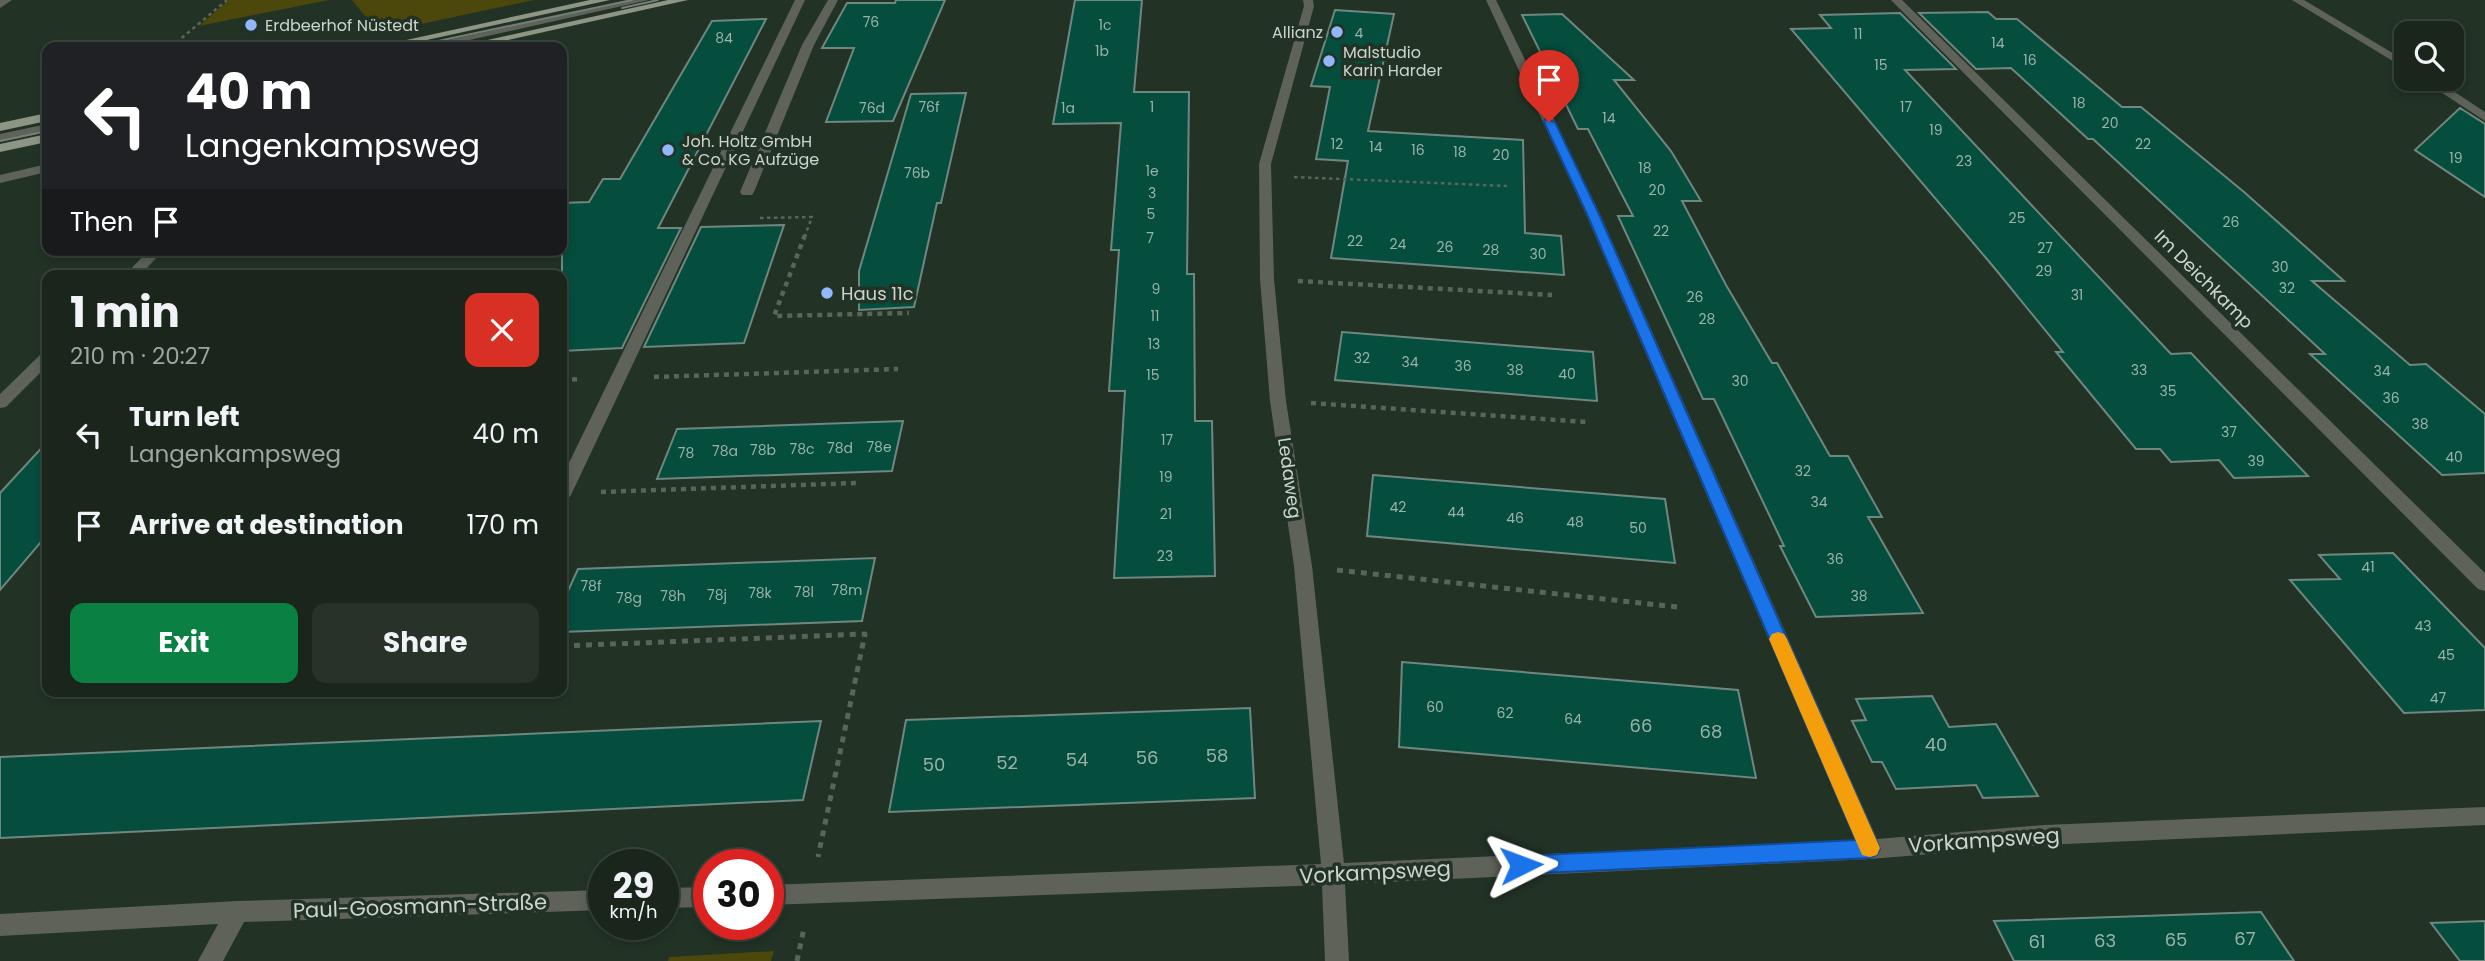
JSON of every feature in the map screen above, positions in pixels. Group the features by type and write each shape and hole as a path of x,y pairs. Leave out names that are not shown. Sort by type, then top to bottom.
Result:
{"main road":[{"path":"404,42 605,0"},
{"path":"486,42 683,0"},
{"path":"0,127 42,118"},
{"path":"0,148 42,139"}],"street":[{"path":"0,5 7,0"},
{"path":"447,42 644,0"},
{"path":"567,484 800,0"},
{"path":"747,192 808,45 834,0"},
{"name":"Ledaweg","path":"1308,0 1309,6 1265,164 1267,279 1278,401 1303,566 1333,874 1337,961"},
{"path":"1491,0 1592,212 1870,849"},
{"name":"Im Deichkamp","path":"1896,0 2485,584"},
{"path":"2297,0 2394,59"},
{"path":"2445,91 2485,117"},
{"path":"0,138 42,129"},
{"path":"0,179 42,170"},
{"path":"137,270 151,256"},
{"path":"0,403 42,362"},
{"name":"Vorkampsweg","path":"811,894 1333,874 1870,849 2044,835 2485,816"},
{"path":"784,895 811,894"},
{"name":"Paul-Goosmann-Straße","path":"0,925 237,912 588,901"},
{"path":"210,961 237,912"}],"path":[{"path":"177,42 228,0"},
{"path":"1265,176 1507,186"},
{"path":"760,218 812,217 774,316 909,313"},
{"path":"1267,279 1552,295"},
{"path":"567,380 898,369"},
{"path":"1278,401 1586,422"},
{"path":"567,494 856,483"},
{"path":"1303,566 1677,607"},
{"path":"567,646 865,634 811,894"}],"shaded area":[{"path":"229,0 329,0 199,26"},
{"path":"352,0 534,0 379,33"},
{"path":"774,951 771,961 668,961 669,957"}],"building":[{"path":"896,0 945,0 893,121 826,122 854,48 822,48 847,3 895,3"},
{"path":"1075,0 1142,0 1134,92 1189,92 1187,274 1194,274 1195,421 1212,421 1215,576 1114,578 1125,391 1109,391 1119,250 1111,250 1121,123 1053,124"},
{"path":"1335,10 1394,14 1368,131 1523,140 1525,233 1561,236 1564,275 1331,258 1348,161 1316,159 1330,87 1311,86"},
{"path":"1988,12 1996,19 2017,19 2122,107 2141,107 2244,192 2344,281 2312,281 2410,365 2426,364 2485,414 2485,473 2442,475 2310,354 2325,354 2093,139 2088,139 2011,68 1976,69 1919,13"},
{"path":"1900,13 1956,69 1905,70 2171,354 2191,353 2308,476 2234,478 2219,460 2171,462 2160,449 2136,449 2056,352 2063,352 1992,265 1791,29 1831,28 1820,15"},
{"path":"1562,14 1634,80 1614,80 1671,151 1701,201 1682,201 1726,285 1772,363 1777,363 1830,456 1848,456 1882,517 1868,517 1923,613 1816,617 1780,546 1784,546 1714,399 1703,399 1618,216 1633,216 1588,129 1578,129 1522,15"},
{"path":"766,19 658,228 681,228 622,348 567,351 567,270 562,270 562,256 567,256 567,203 589,202 603,179 620,179 712,21"},
{"path":"966,93 941,203 937,203 914,307 859,310 859,271 911,94"},
{"path":"2460,108 2485,124 2485,197 2415,150"},
{"path":"784,225 744,343 644,347 701,227"},
{"path":"1342,332 1593,352 1597,401 1335,380"},
{"path":"903,421 892,471 657,479 677,429"},
{"path":"42,447 42,541 0,590 0,493"},
{"path":"1373,475 1665,499 1675,563 1367,536"},
{"path":"2393,553 2485,648 2485,710 2404,713 2290,580 2340,579 2319,555"},
{"path":"875,558 862,621 567,632 567,593 578,569"},
{"path":"1402,662 1738,690 1756,778 1399,747"},
{"path":"1932,696 1949,727 1996,724 2038,796 1983,798 1976,785 1896,789 1882,762 1872,762 1852,721 1866,720 1856,699"},
{"path":"1250,708 1255,798 889,812 906,720"},
{"path":"821,721 803,800 0,838 0,757"},
{"path":"2261,912 2294,961 2014,961 1994,921"},
{"path":"2485,921 2485,961 2460,961 2431,923"}],"tram line":[{"path":"434,42 632,0"},
{"path":"622,8 658,0"},
{"path":"0,141 42,132"}],"slow traffic":[{"path":"1778,639 1870,848"}],"place":[{"name":"Erdbeerhof Nüstedt","path":"251,25"},
{"name":"Allianz","path":"1337,32"},
{"name":"Malstudio Karin Harder","path":"1329,61"},
{"name":"Joh. Holtz GmbH & Co. KG Aufzüge","path":"668,150"},
{"name":"Haus 11c","path":"827,293"}],"route":[{"path":"1521,865 1870,849 1592,212 1549,122"}]}
